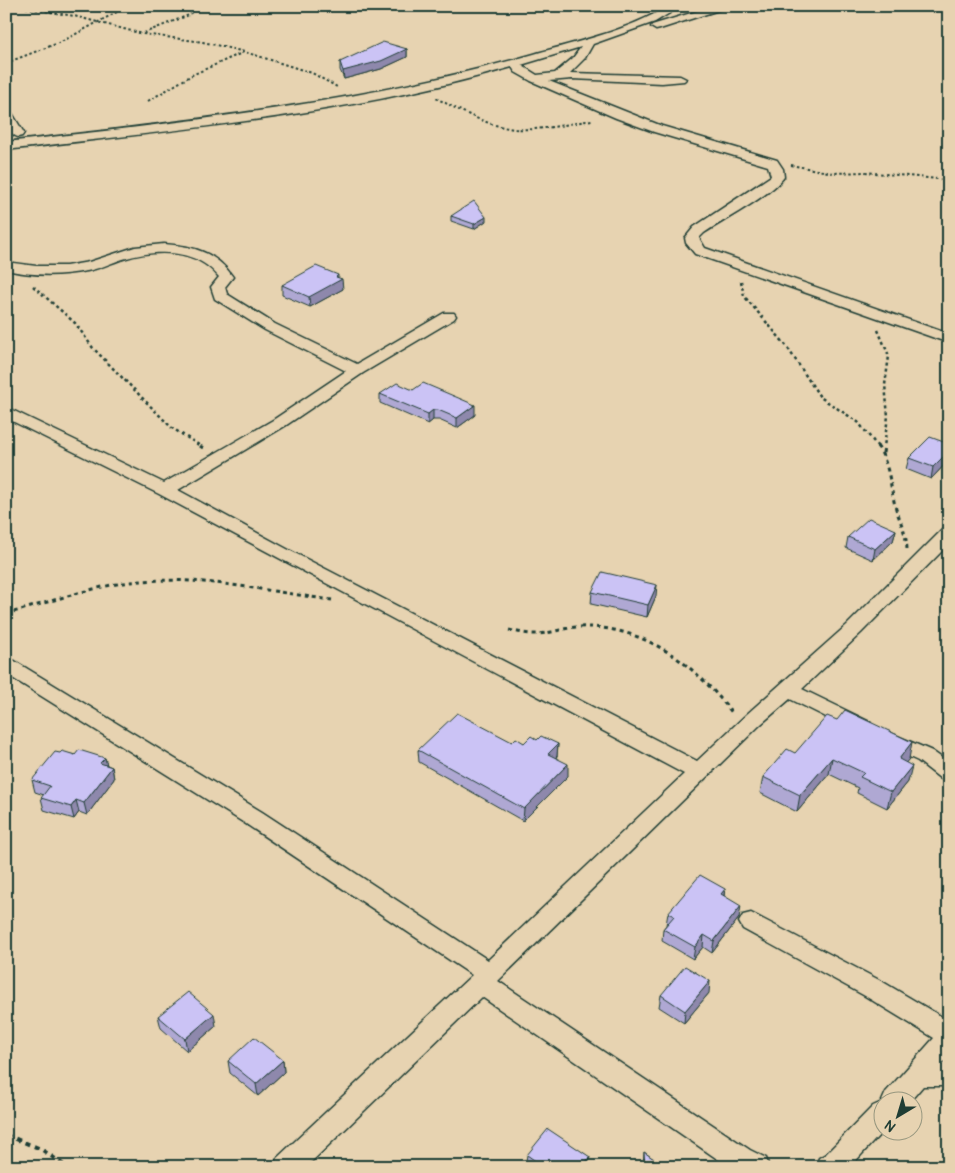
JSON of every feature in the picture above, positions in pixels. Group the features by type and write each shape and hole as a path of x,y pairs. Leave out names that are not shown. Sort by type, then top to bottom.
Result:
{"street":[{"path":"559,76 572,65 588,44 669,11 676,6"},
{"path":"6,146 206,122 342,102 517,67 588,44 726,6"},
{"path":"517,67 535,79 620,115 658,129 773,163 777,169 778,177 766,187 699,230 692,238 692,243 700,251 868,312 949,339"},
{"path":"6,112 12,133 139,119 454,73 496,70"},
{"path":"535,79 559,76 680,80"},
{"path":"7,266 40,270 85,268 120,255 146,249 167,247 186,250 220,268 226,277 218,287 220,296 270,327 357,370"},
{"path":"165,490 279,423 357,370 449,316"},
{"path":"6,412 165,490 281,553 699,772"},
{"path":"286,1167 332,1126 486,979 744,729 907,577 949,533"},
{"path":"6,665 246,813 486,979 740,1159 756,1167"},
{"path":"788,690 925,756 949,774"},
{"path":"751,922 874,989 949,1034"},
{"path":"905,1090 949,1038"},
{"path":"919,1075 949,1075"},
{"path":"829,1167 836,1164 872,1125"}],"path":[{"path":"16,6 97,22 143,34 204,42 245,52 312,73 336,86 340,91"},
{"path":"6,63 61,42 128,6"},
{"path":"143,34 189,15 197,6"},
{"path":"148,101 192,75 245,52"},
{"path":"416,87 462,113 515,129 562,125 620,115"},
{"path":"773,163 797,165 833,173 865,172 949,180"},
{"path":"736,265 744,296 785,344 820,397 858,422 883,454"},
{"path":"7,266 75,323 93,348 172,428 219,458"},
{"path":"868,312 889,356 885,385 888,416 883,454 896,509 907,537 907,577"},
{"path":"6,614 69,594 131,582 184,580 333,600"},
{"path":"509,630 528,634 575,628 603,627 622,630 654,643 681,659 718,693 744,729"},
{"path":"6,1135 41,1149 67,1167"}],"building":[{"path":"383,42 407,49 381,61 343,71 340,62"},
{"path":"474,201 486,217 474,224 451,216"},
{"path":"316,266 338,275 336,277 342,279 309,297 282,285"},
{"path":"397,383 413,390 423,383 475,405 457,418 438,410 433,410 428,414 380,394"},
{"path":"930,437 949,444 949,451 933,467 909,458"},
{"path":"869,518 896,530 875,549 848,537"},
{"path":"602,572 657,585 648,605 592,592"},
{"path":"845,710 912,742 899,759 912,766 891,792 860,777 864,773 832,758 800,795 763,777 787,749 795,753 827,716 837,720"},
{"path":"457,713 512,742 516,738 524,743 531,736 537,740 541,736 558,744 548,754 568,764 524,809 418,750"},
{"path":"79,750 105,758 100,763 112,767 84,803 76,800 71,807 41,798 50,786 32,780 55,752 60,753 62,751 75,755"},
{"path":"700,875 725,889 721,894 741,906 714,941 704,935 695,947 663,929 674,916 668,913"},
{"path":"685,966 710,981 685,1011 661,995"},
{"path":"188,992 214,1014 185,1039 158,1016"},
{"path":"254,1037 283,1060 256,1084 228,1061"},
{"path":"548,1129 590,1157 583,1165 586,1167 544,1167 527,1155"},
{"path":"644,1152 665,1167 645,1167"}]}
